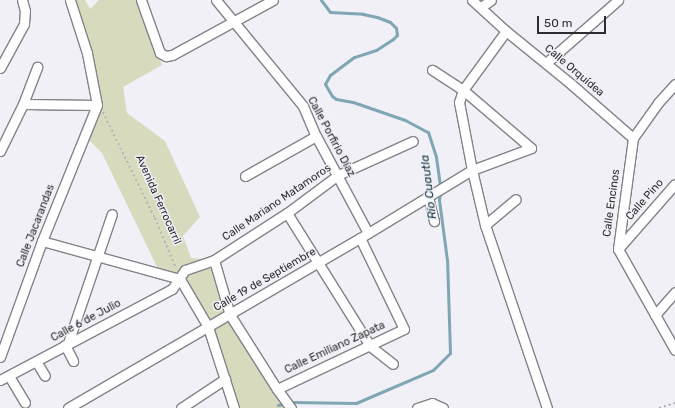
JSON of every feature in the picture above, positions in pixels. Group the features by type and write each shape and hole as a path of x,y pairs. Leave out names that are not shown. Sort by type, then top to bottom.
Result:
{"street":[{"path":"0,68 24,24 25,11 22,0"},
{"path":"23,104 96,105 87,53 70,0"},
{"path":"141,0 160,53 166,56 172,56 273,0"},
{"name":"Calle Porfirio Díaz","path":"216,0 303,106 316,136 338,175 404,329"},
{"name":"Calle Orquídea","path":"472,0 506,31 546,63 633,138"},
{"path":"481,7 491,0"},
{"path":"546,63 618,0"},
{"path":"506,31 463,90 459,102 472,170 485,225 547,408"},
{"path":"0,151 23,104 37,67"},
{"path":"432,70 463,90"},
{"name":"Calle Encinos","path":"675,84 658,103 633,138 618,249 675,350"},
{"name":"Calle 19 de Septiembre","path":"68,408 230,315 472,170 531,148 463,90"},
{"name":"Calle Jacarandas","path":"0,357 3,340 96,105"},
{"path":"245,176 316,136"},
{"name":"Calle Mariano Matamoros","path":"180,279 185,270 214,260 287,213 338,175 413,142"},
{"name":"Calle Pino","path":"618,249 675,184"},
{"path":"428,197 434,222"},
{"path":"485,225 516,199"},
{"path":"287,213 370,346 393,364"},
{"path":"73,361 67,344 112,214"},
{"path":"42,241 180,279 208,327 234,408"},
{"path":"214,260 230,315 277,389 291,408"},
{"name":"Calle 6 de Julio","path":"0,380 172,289 180,279"},
{"path":"655,315 675,292"},
{"name":"Calle Emiliano Zapata","path":"277,389 404,329"},
{"path":"36,361 45,376"},
{"path":"9,376 25,403"},
{"path":"181,408 225,379"},
{"path":"417,408 432,403 443,408"}],"path":[{"name":"Avenida Ferrocarril","path":"96,105 106,115 155,218 180,279"},
{"path":"659,408 675,403"}],"green space":[{"path":"69,0 85,0 90,9 99,0 140,0 162,65 123,87 127,113 165,141 200,217 183,236 191,258 214,260 230,315 291,408 234,408 208,327 180,279 160,273 102,153 84,135 97,105"}],"waterway":[{"name":"Río Cuautla","path":"321,0 330,12 363,14 377,17 390,22 396,28 397,35 393,39 376,50 354,57 330,75 325,84 332,96 336,99 353,102 405,120 428,132 436,157 440,187"},
{"name":"Río Cuautla","path":"278,405 291,402 356,403 433,370 450,353 447,260 439,200 440,193"}]}
